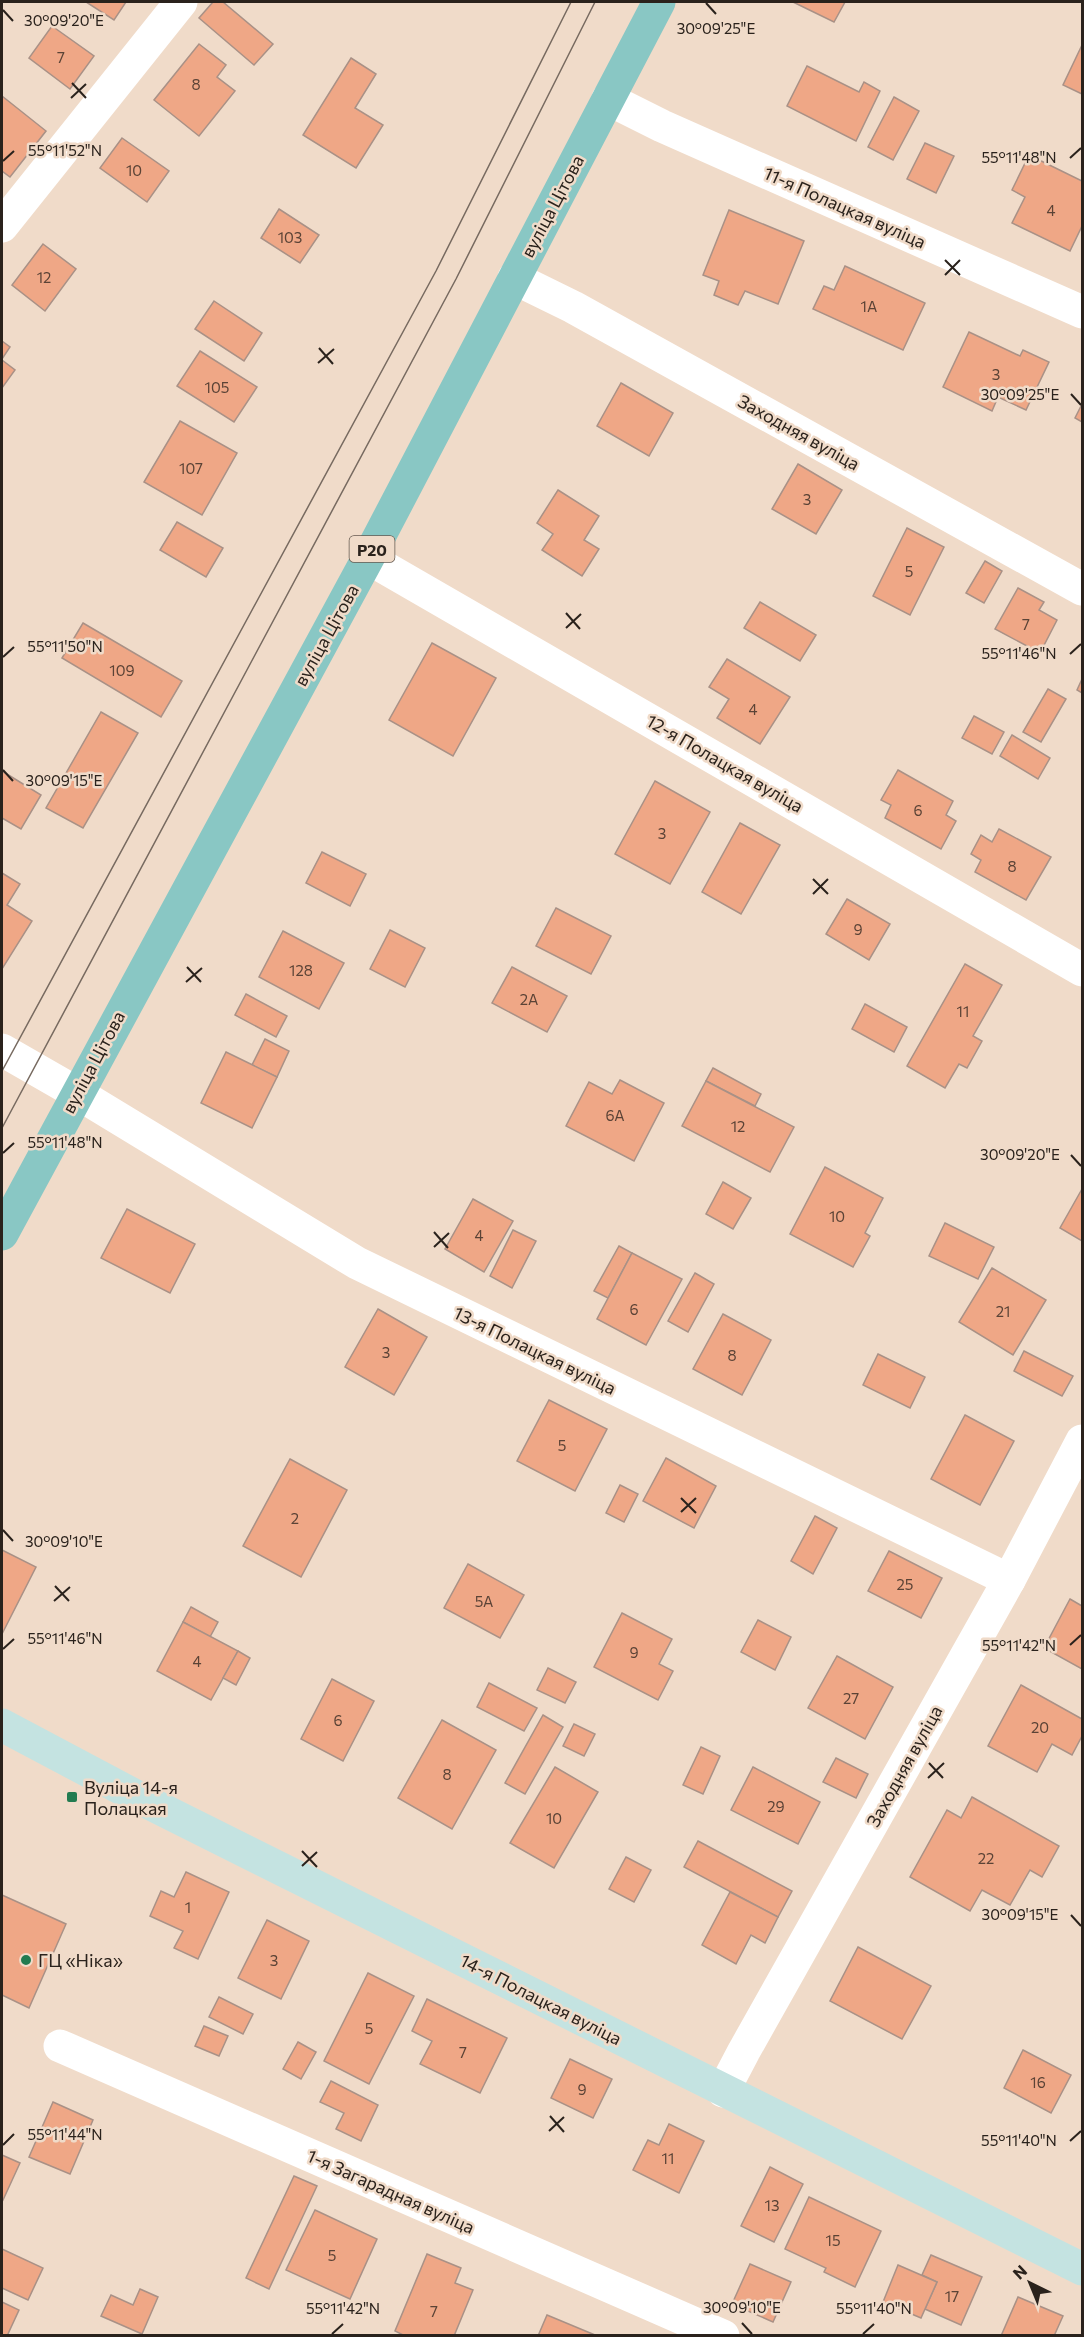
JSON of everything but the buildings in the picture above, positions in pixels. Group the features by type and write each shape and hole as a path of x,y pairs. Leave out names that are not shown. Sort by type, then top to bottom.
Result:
{"main road":[{"name":"вуліца Цітова","path":"2,1233 368,558 659,2"},
{"name":"14-я Полацкая вуліца","path":"2,1725 164,1811 1083,2269"}],"street":[{"path":"2,226 181,2"},
{"name":"11-я Полацкая вуліца","path":"608,99 662,126 1083,312"},
{"name":"Заходняя вуліца","path":"514,278 583,313 1083,589"},
{"name":"12-я Полацкая вуліца","path":"368,558 1083,970"},
{"name":"13-я Полацкая вуліца","path":"2,1050 357,1263 1009,1580"},
{"name":"Заходняя вуліца","path":"723,2091 749,2040 1009,1580 1083,1441"},
{"name":"1-я Загарадная вуліца","path":"60,2046 723,2336"}],"tram line":[{"path":"2,1071 436,271 571,2"},
{"path":"2,1128 456,279 595,2"}],"place":[{"name":"Вуліца 14-я Полацкая","path":"72,1797"},
{"name":"ГЦ «Ніка»","path":"26,1960"}]}
